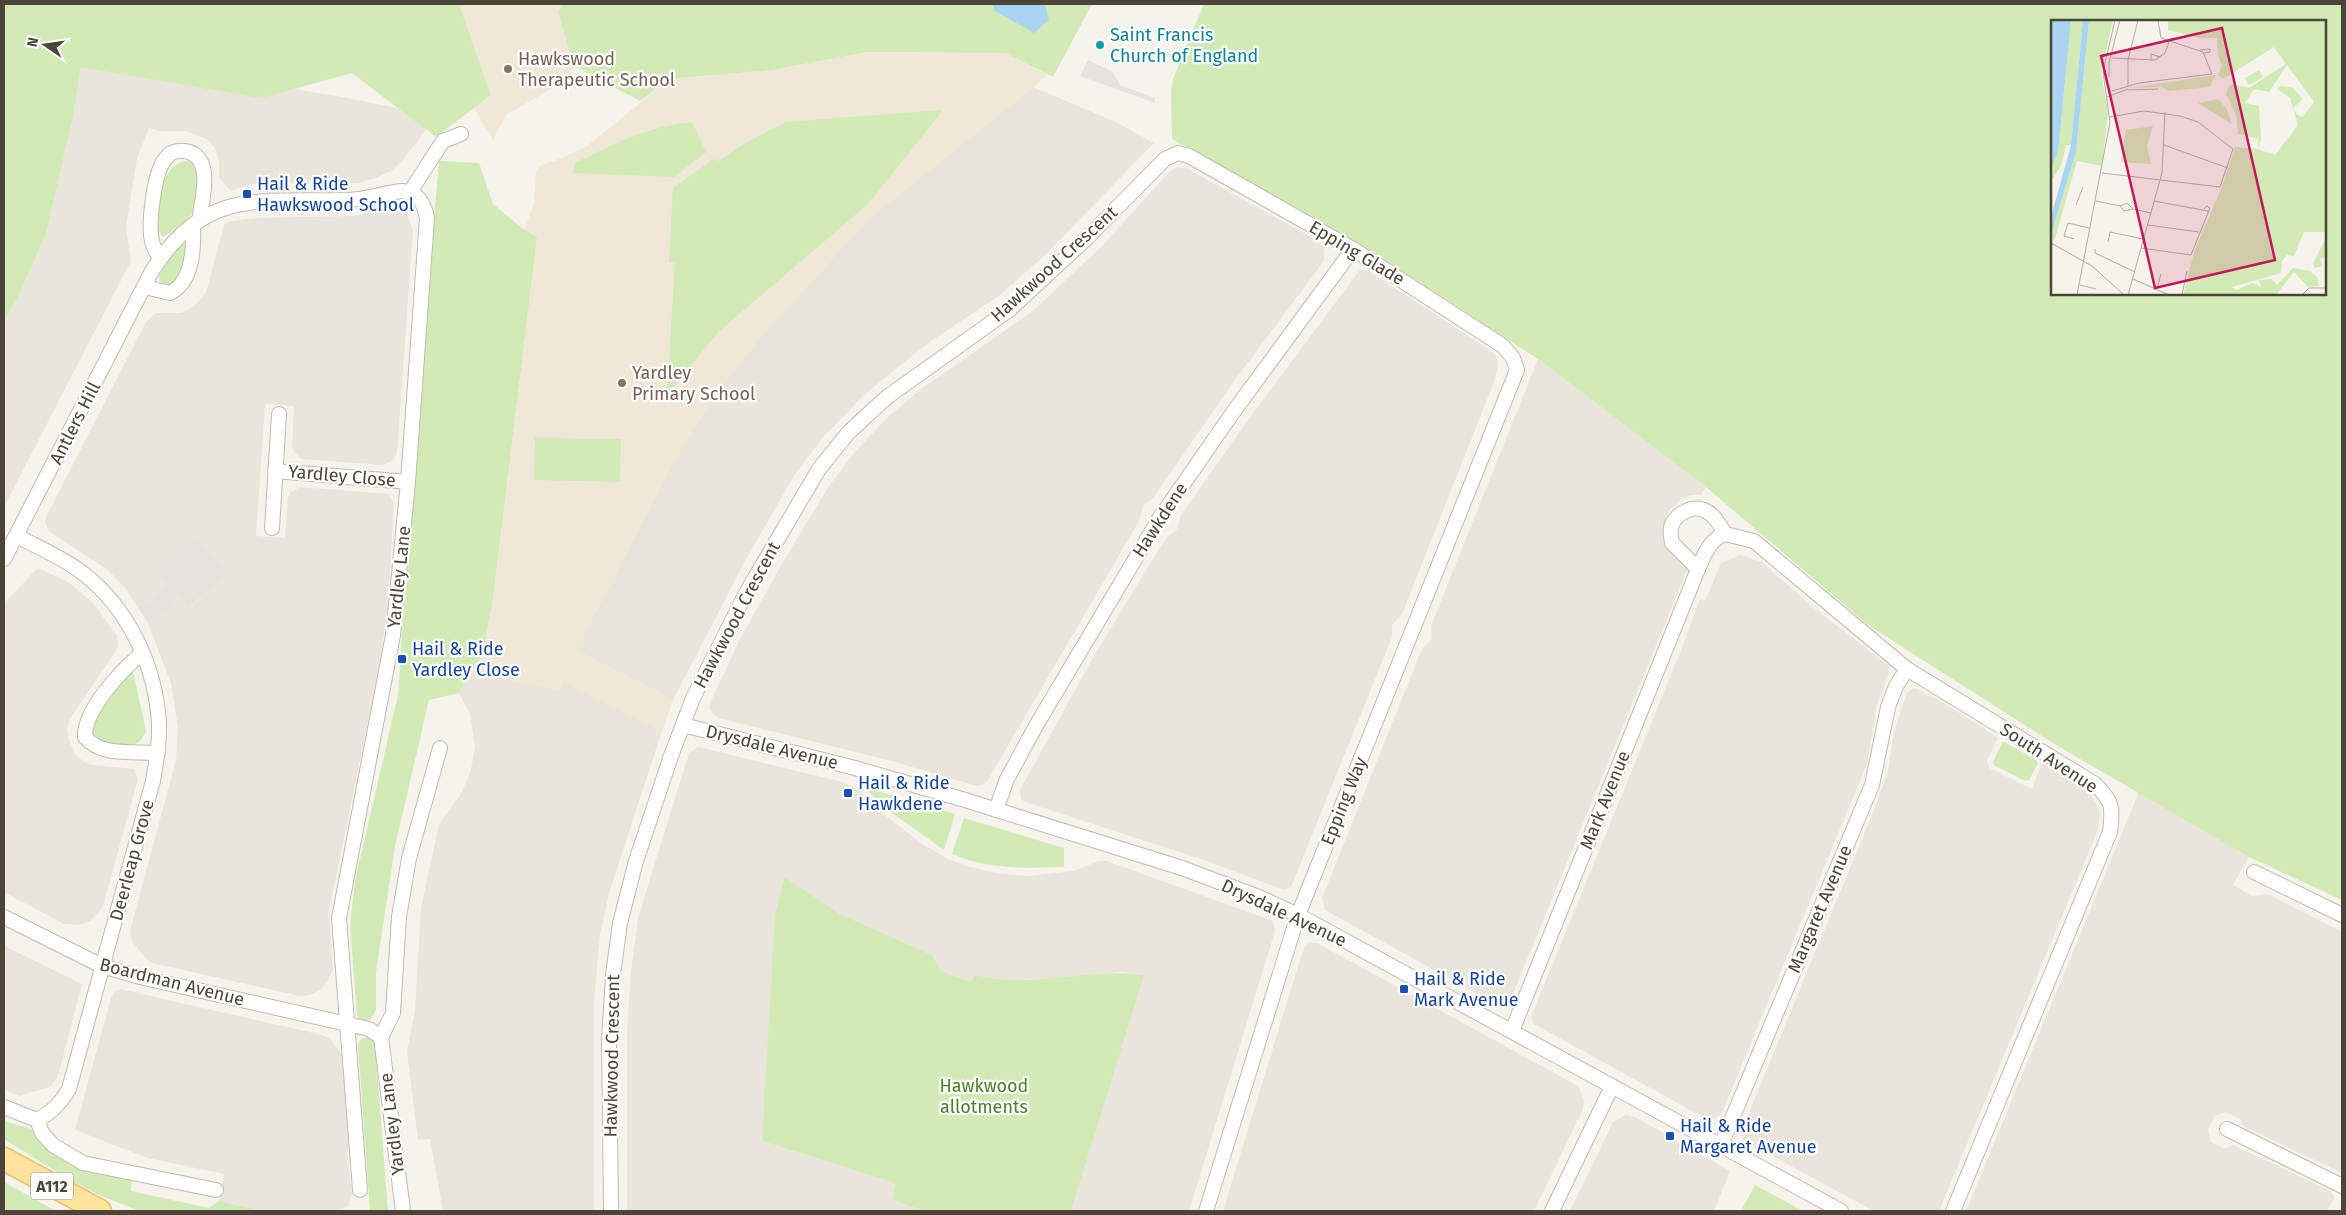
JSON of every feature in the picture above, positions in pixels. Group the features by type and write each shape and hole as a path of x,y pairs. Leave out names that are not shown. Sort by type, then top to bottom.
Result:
{"main road":[{"name":"A112","path":"4,1159 100,1211"}],"street":[{"path":"410,192 443,142 461,134"},
{"path":"145,287 170,293 180,288 186,280 204,172 201,160 193,152 181,150 170,153 161,166 150,228 152,244 160,258"},
{"name":"Epping Glade","path":"1155,168 1165,159 1178,153 1190,156 1353,249 1503,346 1514,358 1516,370 1506,399"},
{"name":"Hawkwood Crescent","path":"611,1211 609,1040 613,975 620,923 636,861 683,725 703,678 746,593 818,469 849,432 887,396 1008,310 1087,238 1155,168"},
{"name":"Antlers Hill","path":"4,559 160,258 181,234 226,206 256,200 347,200 392,192 410,192"},
{"name":"Yardley Lane","path":"360,1190 340,908 388,670 408,482 427,218 425,206 419,198 410,192"},
{"name":"Hawkdene","path":"996,810 1007,778 1037,724 1159,519 1203,454 1353,249"},
{"name":"Epping Way","path":"1206,1211 1298,915 1506,399"},
{"name":"Yardley Close","path":"272,528 279,414"},
{"name":"Yardley Close","path":"275,471 408,482"},
{"path":"1698,569 1672,543 1672,526 1676,519 1684,512 1696,508 1704,510 1714,517 1725,534"},
{"name":"Mark Avenue","path":"1512,1031 1698,569 1716,537 1725,534"},
{"name":"South Avenue","path":"1725,534 1754,541 1907,669 2095,784 2109,798 2112,816 2110,832 1953,1211"},
{"name":"Deerleap Grove","path":"17,536 83,573 108,595 126,621 142,653 151,676 158,713 158,753 153,781 69,1089 59,1105 51,1113 37,1120"},
{"path":"142,653 122,670 88,717 85,737 98,749 109,752 158,753"},
{"name":"Margaret Avenue","path":"1721,1146 1872,785 1888,707 1896,686 1907,669"},
{"name":"Drysdale Avenue","path":"683,725 855,768 996,810 1182,868 1259,897 1298,915 1841,1211"},
{"path":"348,1024 369,1029 381,1037 393,1013 399,917 409,858 440,748"},
{"path":"2254,872 2342,915"},
{"name":"Boardman Avenue","path":"4,917 102,966 140,977 348,1024"},
{"name":"Yardley Lane","path":"381,1037 403,1211"},
{"path":"1552,1211 1612,1086"},
{"path":"4,1107 37,1120 42,1133 52,1145 83,1163 216,1190"},
{"path":"2226,1129 2342,1186"}],"shaded area":[{"name":"Hawkswood Therapeutic School","path":"459,4 562,4 558,12 574,66 565,81 506,115 493,140 474,108 491,95"},
{"name":"Yardley Primary School","path":"867,52 1005,53 1048,75 871,217 770,326 740,362 710,403 675,459 576,650 673,700 662,731 564,682 560,690 470,671 482,656 492,606 537,238 524,230 534,204 536,172 540,166 546,163 586,147 666,82 679,78 772,70"},
{"path":"1088,60 1113,72 1120,85 1155,98 1155,103 1080,76"},
{"path":"81,67 200,75 337,96 437,116 402,161 391,171 376,178 359,183 252,184 231,191 219,178 219,160 215,148 207,139 186,131 159,131 149,128 137,158 126,227 131,261 4,507 4,321 18,297 46,234 72,122"},
{"path":"1033,87 1116,122 1154,143 1043,257 1000,295 928,343 865,394 824,436 795,474 745,561 673,700 576,650 675,459 710,403 740,362 770,326 871,217"},
{"path":"1178,167 1188,169 1320,242 1324,247 1324,261 1232,384 1153,498 1143,506 1139,521 988,780 983,785 977,786 895,762 718,718 712,713 709,708 710,703 740,639 829,486 854,453 886,419 921,389 1033,311 1103,245 1170,171"},
{"path":"391,209 407,215 413,230 397,453 393,460 383,465 302,459 294,452 292,447 294,406 265,404 256,536 285,538 288,498 290,493 300,487 388,494 394,503 389,590 381,658 329,911 333,970 328,981 321,989 310,995 300,996 152,963 145,958 132,941 130,931 176,760 178,728 171,683 147,621 170,609 176,595 191,607 227,572 159,573 169,585 138,608 125,588 108,570 49,531 45,523 46,517 146,322 156,313 181,313 193,307 206,293 224,225 231,221 257,218 353,216"},
{"path":"1359,271 1369,271 1488,349 1496,356 1498,365 1494,382 1402,614 1392,625 1392,637 1291,887 1284,890 1204,860 1028,803 1021,799 1020,790 1095,654 1166,538 1177,529 1181,515 1248,420"},
{"path":"1538,359 1706,487 1701,495 1691,495 1680,500 1670,510 1664,522 1663,539 1669,551 1687,570 1510,1001 1504,1005 1498,1005 1325,910 1322,898 1422,649 1432,639 1431,626"},
{"path":"194,539 227,573 190,607 176,595 170,609 147,621 138,608 169,585 158,573"},
{"path":"1740,555 1762,562 1810,605 1889,666 1889,674 1877,704 1867,764 1721,1115 1712,1120 1705,1118 1534,1024 1531,1017 1686,638 1700,599 1705,601 1721,563"},
{"path":"38,568 68,582 93,603 117,636 118,645 116,651 69,720 67,730 70,743 76,755 84,762 93,765 134,769 138,779 103,906 90,921 80,925 64,924 4,892 4,603"},
{"path":"470,671 559,690 564,682 662,731 609,893 600,935 594,1001 594,1211 443,1211 430,1139 418,1140 407,1052 415,1011 421,908 439,824 461,794 471,770 475,746 470,714 459,693"},
{"path":"1912,689 1917,689 1944,703 1998,738 1987,761 1989,768 2032,789 2042,763 2088,792 2096,803 2100,814 2098,830 1939,1211 1874,1211 1743,1140 1741,1132 1876,805 1888,771 1894,732 1907,693"},
{"path":"698,747 843,782 861,791 869,803 921,843 948,859 966,866 995,873 1028,876 1073,871 1099,861 1107,861 1273,921 1275,931 1189,1211 1071,1211 1143,975 1121,972 1071,978 995,981 976,976 971,982 941,971 932,955 840,914 785,877 762,1141 897,1183 892,1200 924,1211 627,1211 627,1031 631,972 638,918 689,753"},
{"path":"2139,792 2249,857 2233,885 2252,896 2268,894 2342,932 2342,1173 2243,1126 2240,1119 2225,1112 2215,1116 2208,1130 2211,1142 2225,1149 2233,1145 2326,1189 2333,1194 2334,1199 2327,1211 1966,1211"},
{"path":"1317,943 1578,1086 1584,1100 1583,1109 1534,1211 1223,1211 1303,950 1306,945"},
{"path":"4,946 82,984 58,1076 50,1087 19,1096 4,1089"},
{"path":"120,989 322,1035 330,1039 341,1053 351,1140 347,1153 352,1193 348,1207 330,1211 261,1211 219,1201 224,1174 148,1158 75,1130 111,998 115,991"},
{"path":"1626,1115 1635,1117 1730,1171 1714,1211 1570,1211 1613,1122"}],"green space":[{"path":"4,4 459,4 491,95 436,137 352,73 261,98 81,67 72,122 46,234 18,297 4,321"},
{"path":"562,4 1092,4 1053,77 1005,53 867,52 772,70 679,78 666,82 640,101 574,66 558,12"},
{"path":"1204,4 2342,4 2342,900 2249,857 2056,745 1868,625 1706,487 1538,359 1357,242 1172,139 1171,92 1173,79"},
{"path":"943,110 868,204 717,333 667,396 675,262 669,263 673,188 714,159 719,161 744,144 785,122"},
{"path":"692,122 706,152 674,177 573,173 575,163 617,143 661,127"},
{"path":"187,161 193,163 195,169 198,190 196,205 187,219 162,236 157,228 162,187 170,170 178,164"},
{"path":"439,161 479,163 493,204 537,238 492,606 482,656 470,671 459,693 429,700 395,846 376,972 376,1010 370,1020 360,1020 357,1015 350,925 355,881 398,695 414,454"},
{"path":"184,244 187,248 179,279 170,286 161,283 159,276 166,263 172,253"},
{"path":"535,438 621,439 620,482 534,480"},
{"path":"133,671 146,731 142,739 131,745 116,745 97,741 93,733 93,724 127,673"},
{"path":"2003,741 2038,763 2029,780 2025,781 1994,765 1993,762"},
{"path":"871,789 955,814 944,850 881,805 869,792"},
{"path":"964,818 1064,848 1064,867 1007,867 980,863 952,854"},
{"name":"Hawkwood allotments","path":"785,877 840,914 932,955 941,971 971,982 975,975 1017,980 1123,973 1144,975 1071,1211 924,1211 892,1200 896,1183 762,1141 775,915"},
{"path":"369,1038 375,1044 388,1211 370,1211 358,1045 360,1040"},
{"path":"4,1121 31,1129 73,1161 132,1175 131,1191 209,1208 219,1201 261,1211 140,1211 99,1195 68,1179 4,1139"},
{"path":"4,1182 56,1211 4,1211"},
{"path":"1755,1185 1803,1211 1741,1211"}],"water":[{"path":"992,4 1045,4 1049,20 1034,33 995,11"}],"place":[{"name":"Saint Francis Church of England","path":"1100,45"},
{"name":"Hawkswood Therapeutic School","path":"508,69"},
{"name":"Hail & Ride Hawkswood School","path":"247,194"},
{"name":"Yardley Primary School","path":"622,383"},
{"name":"Hail & Ride Yardley Close","path":"402,659"},
{"name":"Hail & Ride Hawkdene","path":"848,793"},
{"name":"Hail & Ride Mark Avenue","path":"1404,989"},
{"name":"Hail & Ride Margaret Avenue","path":"1670,1136"}]}
